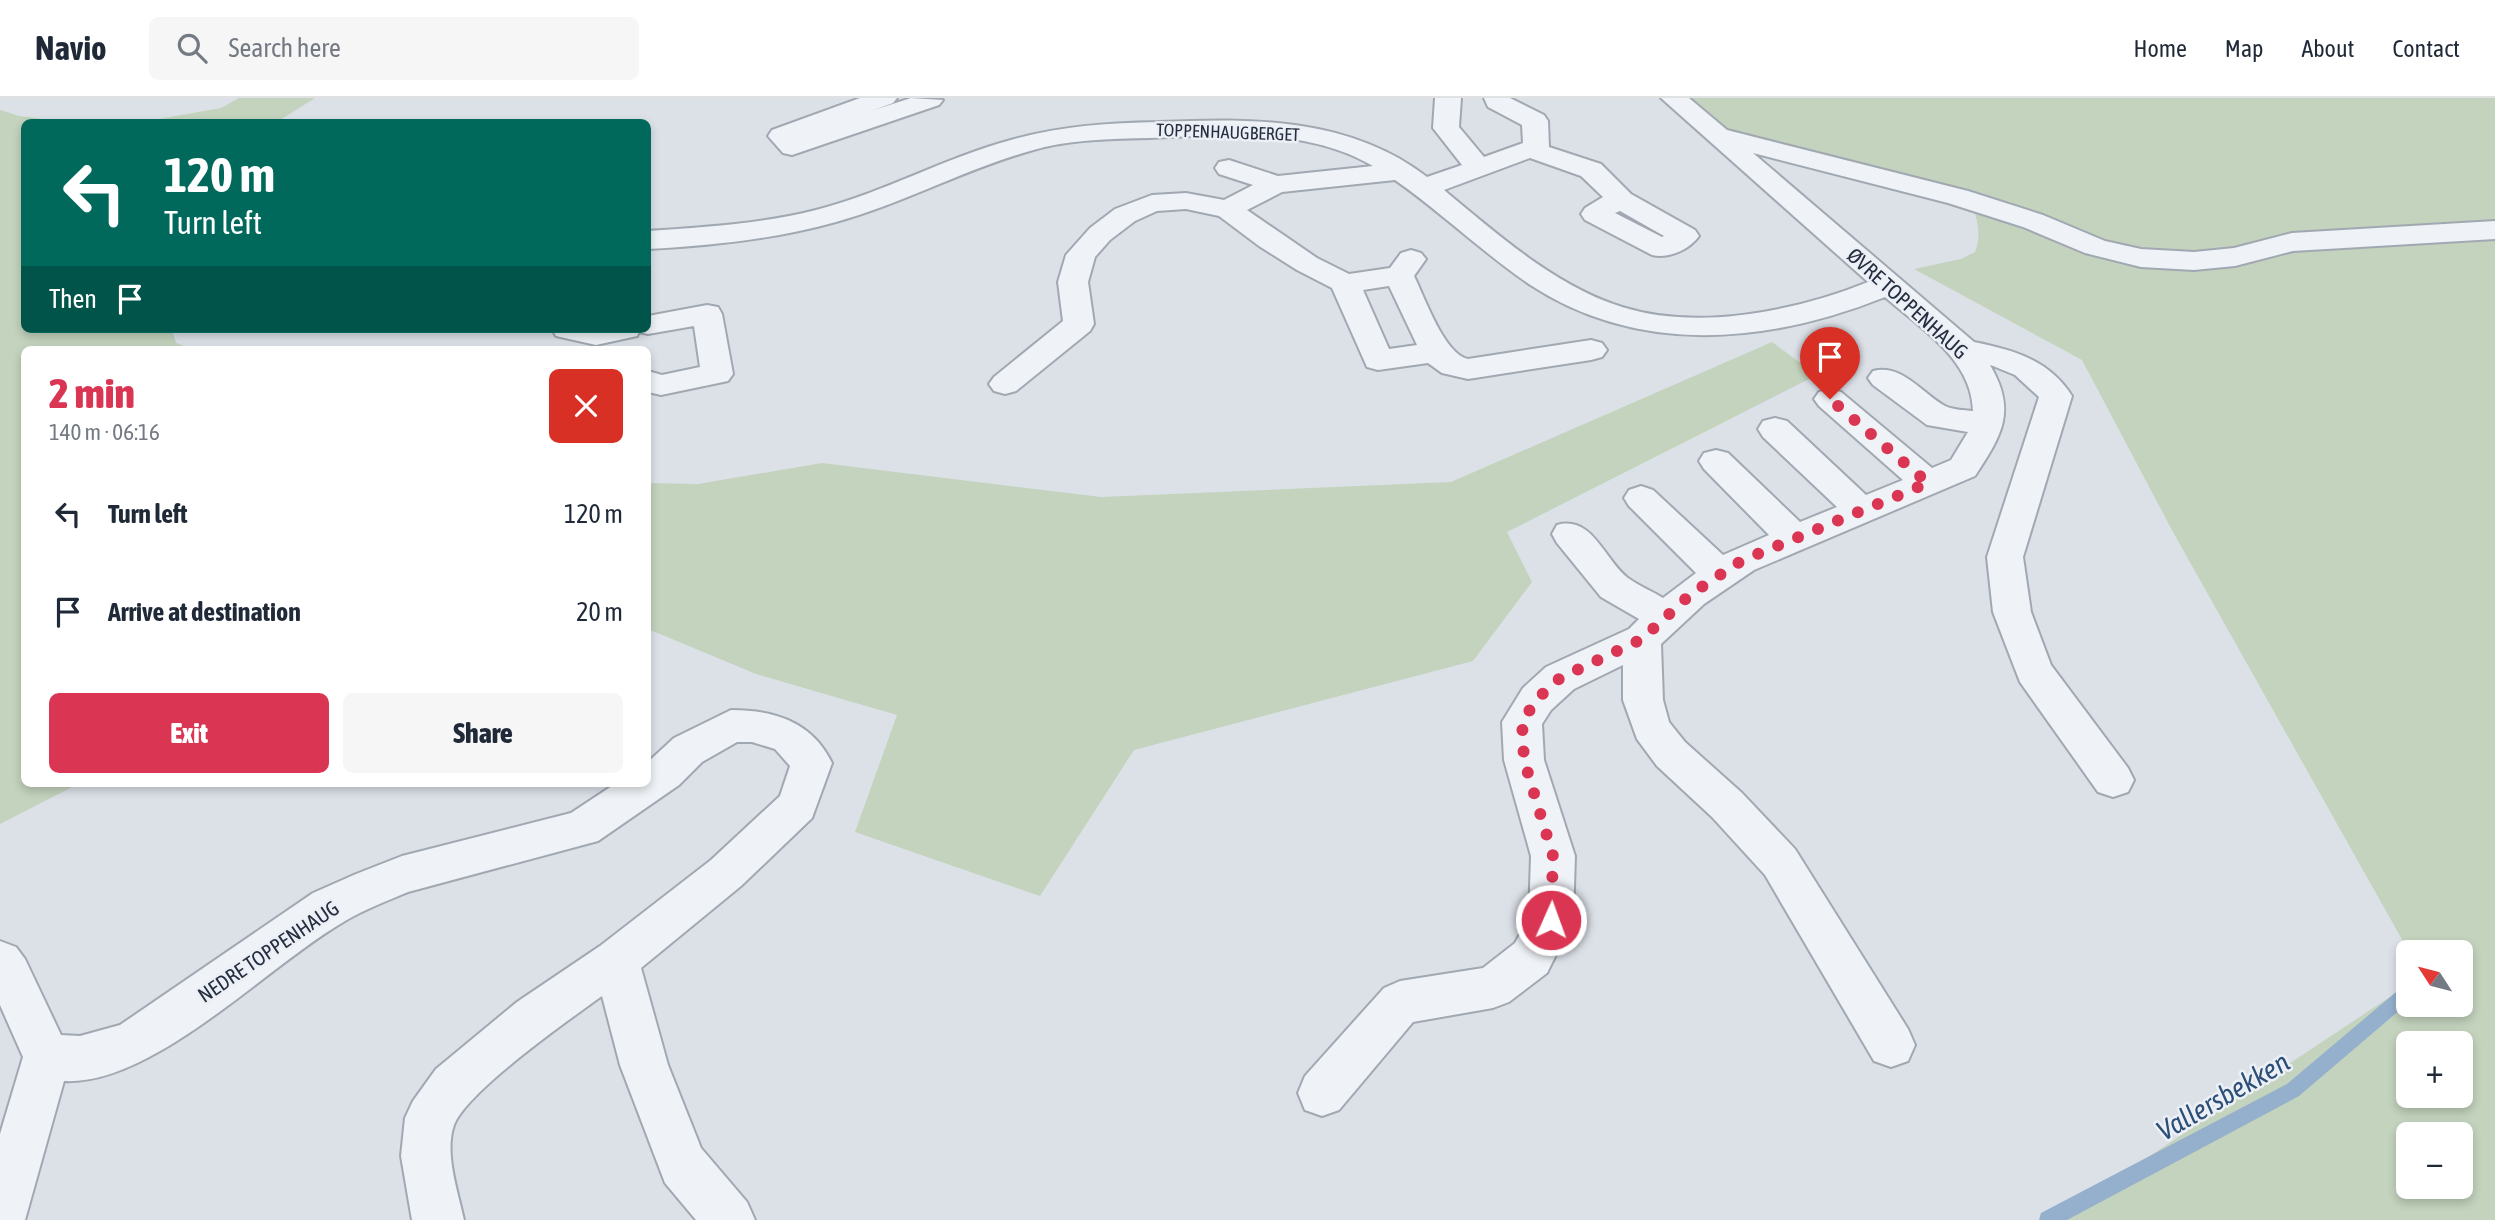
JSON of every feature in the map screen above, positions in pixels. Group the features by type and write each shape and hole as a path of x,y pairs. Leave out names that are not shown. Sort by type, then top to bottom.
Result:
{"street":[{"path":"812,167 781,136 884,98"},
{"path":"792,147 930,100 928,98"},
{"path":"1448,98 1446,128 1478,167"},
{"path":"1424,188 1536,147 1535,121 1497,102 1497,98"},
{"name":"ØVRE TOPPENHAUG","path":"1322,1093 1400,1003 1493,987 1531,958 1551,920 1553,856 1524,760 1522,722 1537,699 1560,678 1654,628 1691,594 1741,561 1963,468 1981,443 1991,401 1977,368 1964,349 1674,98"},
{"name":"TOPPENHAUGBERGET","path":"651,240 737,234 848,209 1010,148 1047,138 1097,132 1210,128 1301,133 1355,145 1376,154 1536,276 1590,306 1639,320 1697,327 1758,322 1824,310 1889,285"},
{"path":"1717,136 1958,197 2033,221 2095,247 2141,258 2193,261 2235,257 2292,242 2495,230"},
{"path":"1531,150 1591,170 1619,200"},
{"path":"1229,168 1276,184"},
{"path":"1228,209 1276,184 1400,171"},
{"path":"1004,384 1079,324 1073,282 1081,255 1125,215 1152,203 1186,201 1228,209 1278,246 1345,283 1378,360 1436,352"},
{"path":"1345,283 1405,268 1436,352 1454,367 1468,369 1591,350"},
{"path":"651,324 708,314 718,374 661,385 651,383"},
{"path":"581,338 606,333"},
{"path":"1964,349 2010,359 2043,378 2056,396 2005,557 2012,612 2034,671 2113,780"},
{"path":"1884,378 1939,417 1987,424"},
{"path":"1830,399 1928,483"},
{"path":"1775,429 1861,510"},
{"path":"1716,461 1794,538"},
{"path":"1641,498 1720,574"},
{"path":"1570,534 1614,587 1654,628 1643,700 1651,728 1671,754 1727,805 1780,862 1891,1045"},
{"name":"NEDRE TOPPENHAUG","path":"438,1220 426,1156 430,1118 453,1085 534,1017 616,961 726,873 797,807 812,763 789,737 752,726 731,726 656,766"},
{"name":"NEDRE TOPPENHAUG","path":"47,1057 80,1059 132,1044 329,907 402,875 583,828 631,787"},
{"path":"616,961 644,1065 683,1165 729,1220"},
{"path":"0,962 9,974 47,1057 0,1219"}],"green space":[{"path":"239,98 315,98 282,119 159,119 221,108"},
{"path":"1691,98 2495,98 2495,1220 2053,1220 2396,993 2396,1017 2473,1017 2473,940 2402,940 2173,532 2082,360 1914,269 1961,259 1975,252 1978,230 1968,195 1736,136"},
{"path":"0,110 42,119 21,119 21,333 173,333 176,343 185,346 21,346 21,787 72,787 0,824"},
{"path":"1772,342 1817,375 1507,532 1532,582 1473,661 1134,750 1040,896 855,832 897,715 756,674 651,630 651,483 698,484 822,463 1101,497 1451,482"}],"waterway":[{"name":"Vallersbekken","path":"2048,1220 2293,1090 2396,1002"}],"route":[{"path":"1551,920 1553,856 1524,760 1522,722 1537,699 1560,678 1642,639 1691,594 1741,561 1928,483 1830,399"}]}
